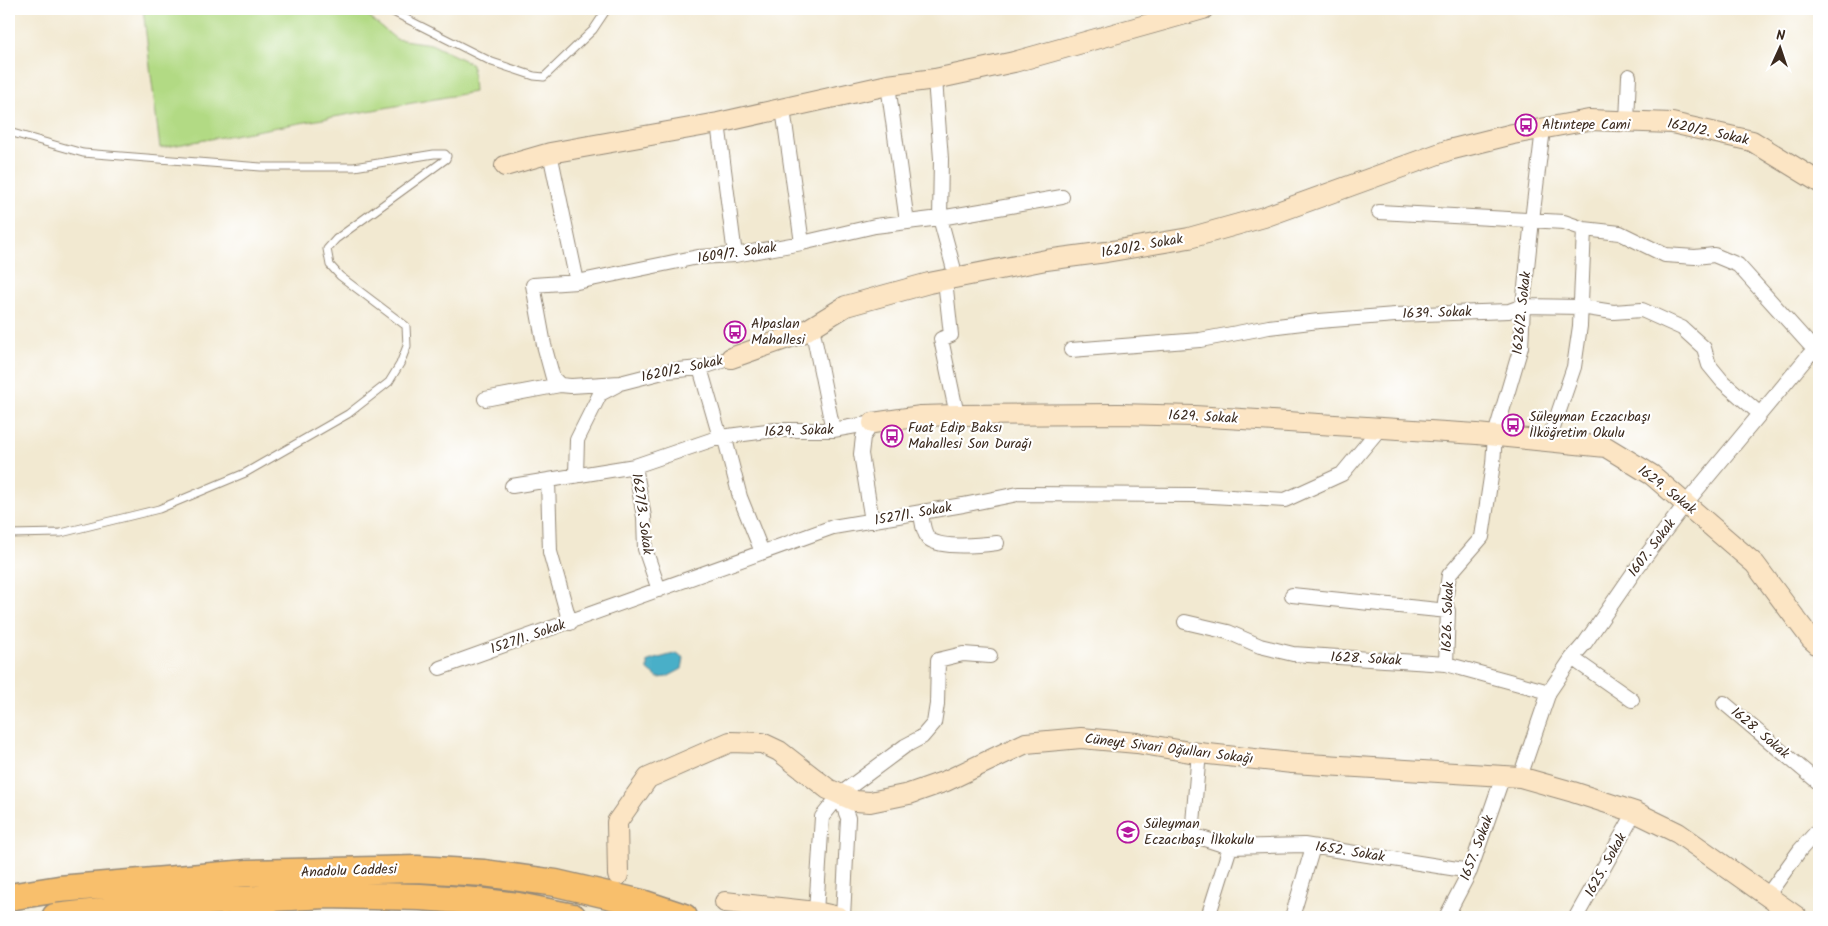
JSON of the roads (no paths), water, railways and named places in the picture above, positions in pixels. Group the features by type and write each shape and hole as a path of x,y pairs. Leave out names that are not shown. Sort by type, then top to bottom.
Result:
{"highway":[{"name":"Anadolu Caddesi","path":"9,896 59,889 248,874 417,869 484,873 556,883 642,903 684,917"},
{"name":"Anadolu Caddesi","path":"55,917 171,904 325,895 420,897 518,906 573,917"}],"street":[{"path":"505,166 550,153 718,123 888,85 935,79 1014,62 1204,9"},
{"path":"1627,121 1628,76"},
{"path":"935,79 940,160 940,218 950,278 951,335 941,339 956,415"},
{"path":"888,85 908,222"},
{"path":"782,109 802,243"},
{"name":"1620/2. Sokak","path":"485,399 560,385 620,383 667,371 700,368 802,333 846,306 950,278 1046,260 1189,238 1264,217 1449,150 1513,134 1589,120 1672,122 1752,141 1819,182"},
{"path":"718,123 735,255"},
{"path":"1532,220 1543,129"},
{"path":"550,153 577,282"},
{"name":"1609/7. Sokak","path":"560,385 553,378 544,345 533,285 577,282 698,257 735,255 802,243 874,226 940,218 1062,197"},
{"path":"1379,212 1564,222 1584,229 1620,233 1664,255 1695,257 1714,255 1738,264 1817,348"},
{"name":"1626/2. Sokak","path":"1494,464 1495,435 1520,347 1532,220"},
{"path":"1549,440 1574,367 1580,326 1584,229"},
{"name":"1639. Sokak","path":"1071,350 1200,340 1270,327 1319,321 1395,315 1509,311 1523,306 1581,307 1614,312 1642,310 1682,328 1704,348 1709,365 1723,382 1760,414"},
{"path":"812,327 833,430"},
{"name":"1607. Sokak","path":"1511,776 1549,692 1572,658 1636,569 1686,504 1817,348"},
{"path":"700,368 720,436 726,443 740,497 762,552"},
{"path":"576,475 576,440 600,394 620,383"},
{"name":"1629. Sokak","path":"512,486 635,466 720,436 775,430 833,430 921,416 1128,414 1381,427 1549,440 1606,447 1652,475 1755,564 1811,639 1819,646"},
{"path":"872,521 861,454 863,438 873,423"},
{"name":"1527/1. Sokak","path":"440,668 833,527 1018,494 1194,495 1285,500 1342,474 1381,427"},
{"name":"1626. Sokak","path":"1446,664 1448,611 1445,602 1449,575 1482,537 1494,464"},
{"name":"1627/3. Sokak","path":"635,466 644,517 645,549 659,590"},
{"path":"548,480 550,552 570,622"},
{"path":"921,512 924,529 928,538 936,542 952,545 997,543"},
{"path":"1292,595 1448,611"},
{"name":"1628. Sokak","path":"1185,622 1228,632 1260,646 1293,654 1446,664 1549,692"},
{"path":"816,912 822,817 839,795 905,746 922,737 934,724 937,704 938,660 963,654 990,656"},
{"path":"1572,658 1632,700"},
{"name":"1628. Sokak","path":"1724,703 1819,783"},
{"name":"Cüneyt Sivari Oğulları Sokağı","path":"618,875 617,822 648,778 730,742 762,743 779,751 828,789 855,801 870,802 909,794 946,781 1026,742 1081,738 1137,743 1292,763 1511,776 1573,792 1635,812 1678,833 1797,917"},
{"path":"1199,752 1192,835 1230,848 1208,917"},
{"name":"1657. Sokak","path":"1446,917 1470,871 1511,776"},
{"path":"839,795 848,818 844,917"},
{"name":"1625. Sokak","path":"1576,917 1635,812"},
{"path":"1767,896 1800,850 1819,829"},
{"name":"1652. Sokak","path":"1230,848 1304,845 1470,871"},
{"path":"1292,917 1313,847"},
{"path":"725,902 816,912 839,917"}],"lane":[{"path":"387,9 492,62 534,76 544,77 593,30 608,9"},
{"path":"9,132 83,153 261,167 354,167 434,154 445,154 447,156 446,159 336,239 327,249 330,265 340,276 406,326 407,346 400,364 389,382 348,414 245,473 159,509 61,534 9,534"}],"water":[{"path":"677,653 684,658 682,669 667,677 658,678 648,670 648,661"}],"place":[{"name":"Altıntepe Cami","path":"1526,125"},
{"name":"Alpaslan Mahallesi","path":"735,332"},
{"name":"Süleyman Eczacıbaşı İlköğretim Okulu","path":"1513,425"},
{"name":"Fuat Edip Baksı Mahallesi Son Durağı","path":"892,436"},
{"name":"Süleyman Eczacıbaşı İlkokulu","path":"1128,832"}]}
